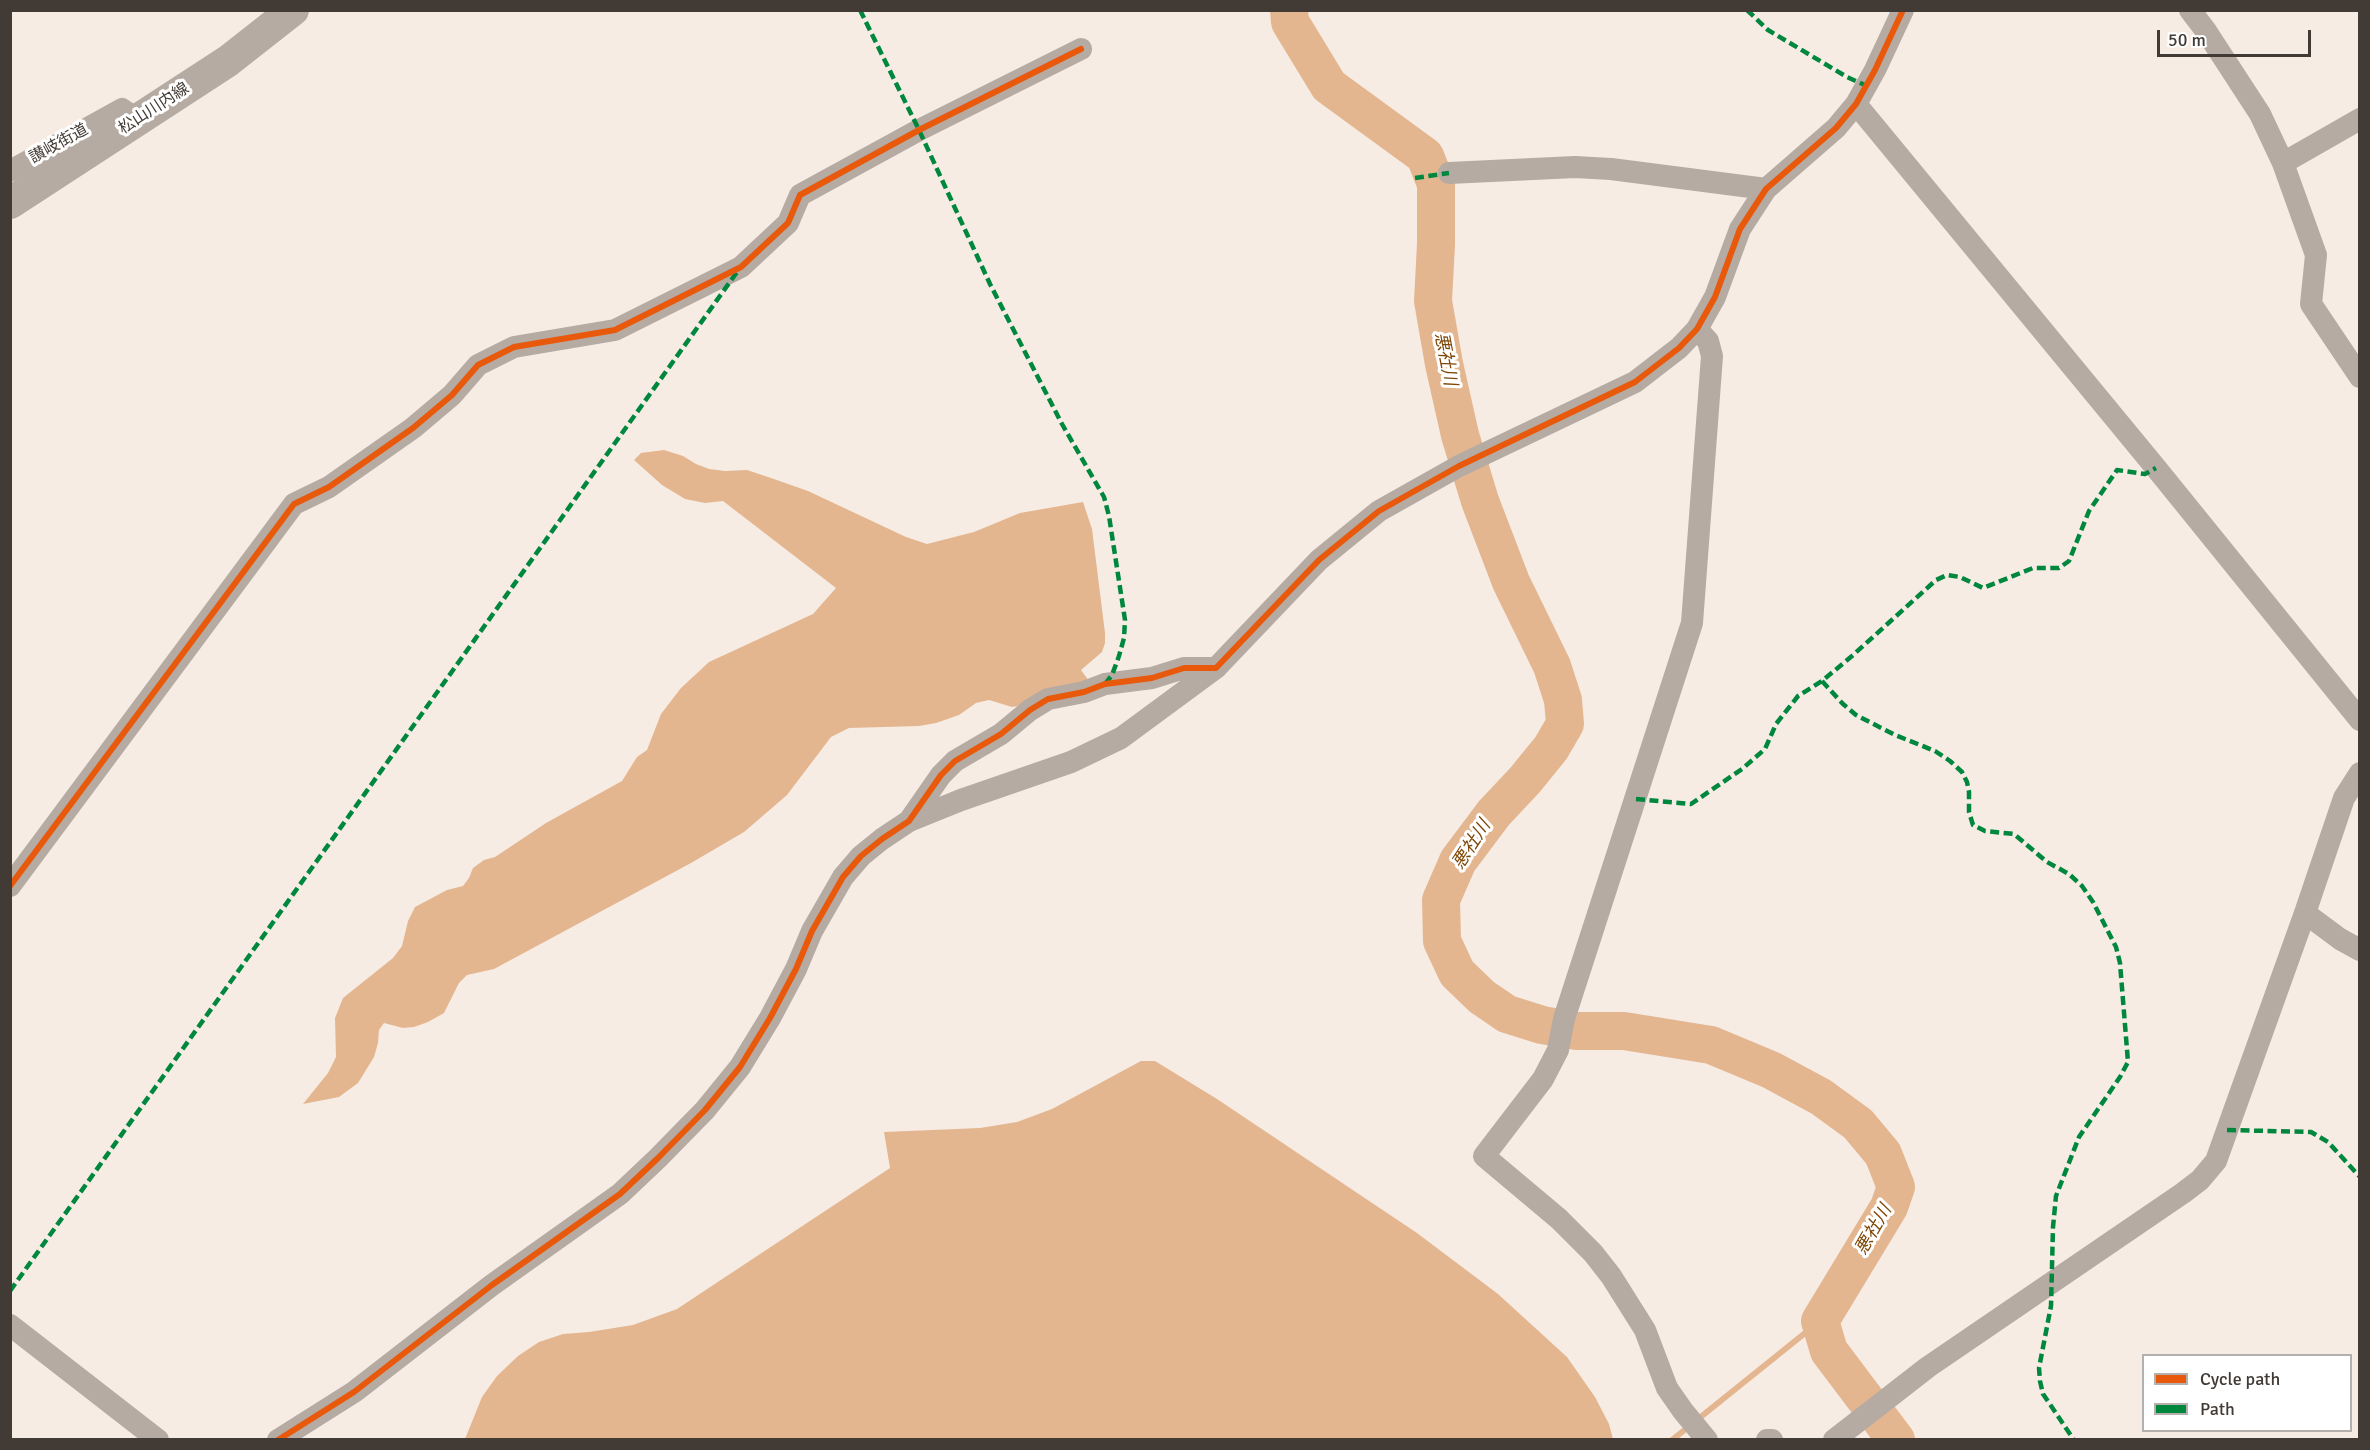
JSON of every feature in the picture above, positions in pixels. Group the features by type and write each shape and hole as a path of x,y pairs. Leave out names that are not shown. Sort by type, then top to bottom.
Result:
{"main road":[{"name":"松山川内線","path":"10,203 228,61 292,10"}],"street":[{"path":"278,1440 354,1392 483,1292 620,1194 658,1158 705,1110 740,1066 770,1017 796,969 812,932 843,877 861,856 909,821 961,800 1071,762 1120,738 1216,668 1318,560 1379,511 1480,455 1635,382 1659,365 1697,329 1715,297 1740,229 1766,189 1836,128 1856,104 1903,10"},
{"path":"2190,10 2260,114 2283,163 2316,255 2311,304 2352,350 2360,377"},
{"path":"10,886 294,504 329,487 413,428 452,394 478,365 514,347 615,330 741,267 788,223 800,195 919,130 1081,49"},
{"path":"1856,104 2360,720"},
{"name":"讃岐街道","path":"10,171 122,109 138,120"},
{"path":"2283,163 2360,119"},
{"path":"1449,173 1575,167 1611,169 1766,189"},
{"path":"1697,329 1708,341 1712,356 1692,623 1564,1019 1558,1050 1543,1079 1484,1156 1559,1219 1593,1253 1611,1276 1645,1330 1667,1388 1698,1429"},
{"path":"909,821 941,775 956,760 1001,734 1030,710 1048,699 1083,692 1105,684 1152,678 1184,668 1216,668"},
{"path":"1834,1440 1928,1367 2200,1180 2216,1161 2344,798 2360,773"},
{"path":"2305,912 2340,939 2360,950"},
{"path":"10,1325 158,1440"}],"shaded area":[{"path":"664,450 683,456 709,469 747,470 808,491 906,537 927,544 974,532 1020,513 1083,502 1092,529 1105,633 1102,652 1081,670 1089,681 1025,705 1012,707 989,700 976,703 959,715 936,723 919,726 849,728 831,737 787,795 744,832 494,969 467,975 459,983 444,1013 428,1022 403,1028 384,1023 379,1030 374,1057 358,1083 339,1097 303,1104 328,1073 336,1057 335,1018 343,998 393,958 402,946 408,921 415,907 447,890 463,886 473,868 484,860 495,857 546,823 622,781 637,757 647,750 661,714 681,688 709,662 813,614 836,588 723,501 705,503 685,499 662,485 634,460 641,453"},
{"path":"1141,1061 1155,1061 1217,1099 1417,1233 1498,1294 1567,1357 1595,1397 1609,1424 1613,1439 465,1439 482,1397 497,1376 518,1356 539,1342 563,1334 633,1325 677,1309 890,1168 884,1132 980,1128 1017,1122 1052,1109"}],"waterway":[{"name":"悪社川","path":"1289,10 1290,22 1329,86 1425,156 1436,184 1433,301 1460,435 1480,501 1511,582 1552,666 1563,700 1565,724 1551,748 1494,813 1458,861 1441,900 1442,941 1457,973 1482,997 1507,1014 1542,1025 1577,1031 1624,1031 1711,1045 1771,1070 1821,1097 1858,1124 1883,1154 1896,1187 1889,1207 1820,1321 1829,1351 1896,1440"},
{"path":"1672,1440 1820,1321"}],"marked path":[{"path":"860,10 919,130 990,284 1062,424 1104,497 1125,620 1124,638 1119,656 1112,675 1105,684"},
{"path":"1747,10 1768,30 1847,77 1867,86"},
{"path":"1415,178 1449,173"},
{"path":"10,1291 737,272"},
{"path":"1636,799 1691,804 1742,769 1765,749 1776,724 1798,696 1822,681 1852,656 1936,580 1947,575 1960,577 1983,588 2033,568 2059,568 2069,561 2089,511 2117,470 2145,474 2156,468"},
{"path":"1822,681 1856,715 1895,735 1935,751 1950,761 1962,772 1967,782 1969,812 1973,825 1985,831 2014,834 2047,862 2069,874 2082,886 2093,902 2116,947 2120,963 2128,1062 2079,1137 2056,1196 2051,1306 2039,1368 2043,1394 2074,1440"},
{"path":"2227,1130 2311,1132 2328,1142 2360,1177"}],"cycle path":[{"path":"278,1440 354,1392 492,1285 620,1194 658,1158 705,1110 740,1067 770,1018 796,969 812,931 843,877 861,856 909,821 941,775 955,761 1001,734 1030,710 1048,699 1084,692 1105,684 1152,678 1184,668 1216,668 1319,560 1379,511 1459,466 1635,382 1679,348 1697,329 1715,297 1740,229 1766,189 1836,128 1856,104 1903,10"},
{"path":"10,886 294,504 329,487 413,428 452,395 478,365 514,347 615,330 741,267 788,223 800,195 919,130 1081,49"}]}
